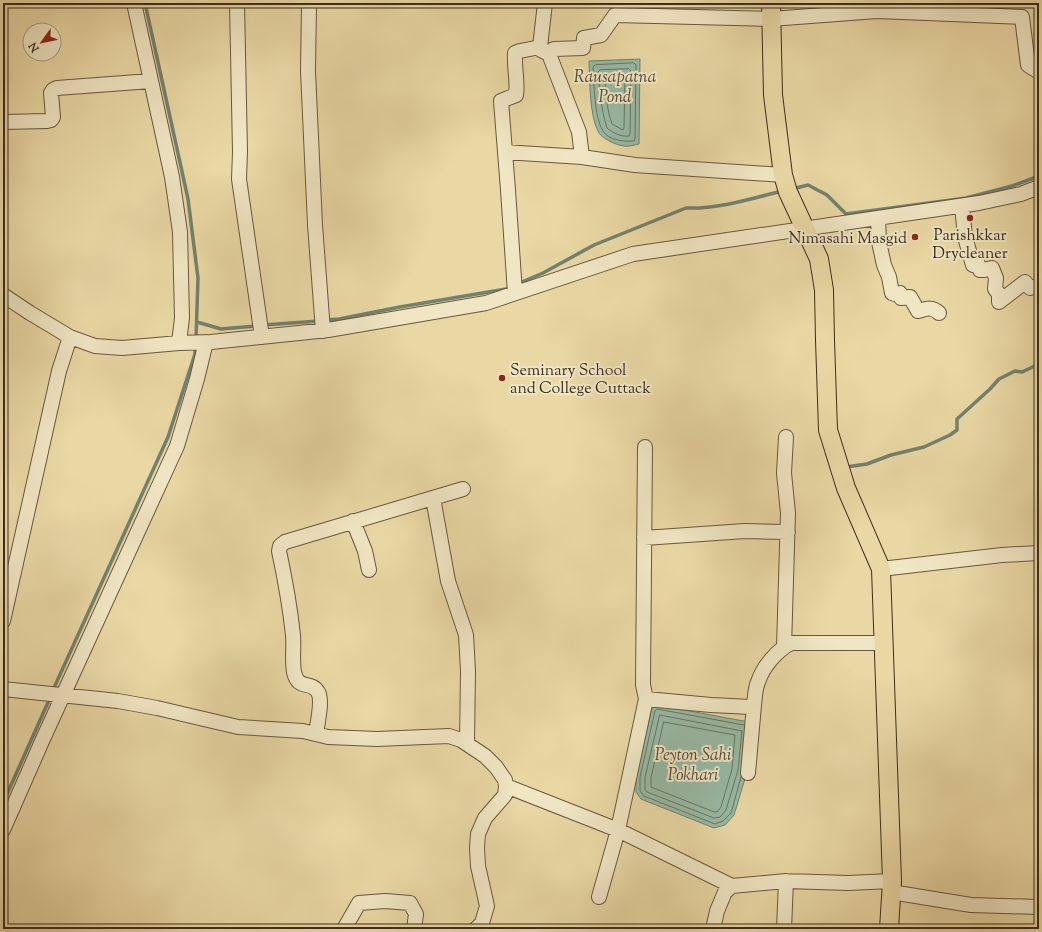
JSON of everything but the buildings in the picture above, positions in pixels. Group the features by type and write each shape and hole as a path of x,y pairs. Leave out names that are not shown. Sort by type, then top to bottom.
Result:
{"main road":[{"path":"771,11 773,95 785,184 819,259 824,290 824,340 828,430 846,488 881,569 891,886 889,929"}],"street":[{"path":"134,3 172,177 180,232 182,318 180,343"},
{"path":"237,3 240,144 239,178 262,337"},
{"path":"309,3 308,71 315,225 323,331"},
{"path":"545,3 544,51 579,132 582,157"},
{"path":"515,293 501,101 516,95 517,77 514,64 515,53 520,51 583,48 584,38 601,35 615,15 771,11 877,11 1022,18 1028,66 1039,72"},
{"path":"3,122 51,120 53,117 51,93 57,88 151,81"},
{"path":"505,152 582,157 785,184"},
{"path":"3,295 70,337 95,346 122,348 323,331 486,302 633,254 962,206 1021,194 1039,187"},
{"path":"962,206 965,237 973,265 978,264 980,270 992,268 996,278 995,289 999,294 999,302 1025,282 1030,288 1039,286"},
{"path":"878,218 879,242 892,292 895,294 900,293 901,298 910,297 918,311 928,308 936,310 939,313"},
{"path":"3,621 60,371 70,337"},
{"path":"3,830 62,695 176,446 197,379 204,342"},
{"path":"784,647 788,532 788,513 784,473 786,437"},
{"path":"600,897 618,830 646,699 643,685 645,447"},
{"path":"316,734 320,701 318,692 314,688 300,684 297,681 294,672 294,645 290,608 279,551 280,546 285,542 463,489"},
{"path":"433,498 448,581 466,635 468,671 467,744"},
{"path":"353,522 365,551 369,570"},
{"path":"644,538 745,530 788,532"},
{"path":"881,569 1002,555 1039,553"},
{"path":"748,773 757,683 765,667 784,647 791,643 883,643"},
{"path":"3,689 118,701 157,708 238,727 277,728 302,731 328,737 353,739 449,736 461,740 485,756 496,767 505,780 506,786 505,794 485,818 478,834 478,866 487,906 482,923 476,929"},
{"path":"646,699 744,707 751,707 754,705"},
{"path":"506,786 618,830 732,886 786,881 848,883 891,886 971,905 1039,907"},
{"path":"784,929 786,881"},
{"path":"713,929 717,911 725,892 732,886"},
{"path":"344,929 359,903 385,901 410,903 416,914 414,929"}],"water":[{"name":"Rausapatna Pond","path":"640,59 639,144 627,146 621,145 603,137 599,133 596,126 592,108 589,61"},
{"name":"Peyton Sahi Pokhari","path":"657,705 749,722 747,772 734,815 725,825 714,828 641,799 636,792 636,777 652,708"}],"waterway":[{"path":"145,3 188,199 198,278 196,339"},
{"path":"792,189 808,185 827,195 846,214 966,198 1012,186 1039,176"},
{"path":"517,284 543,273 594,245 686,208 722,205 782,191"},
{"path":"325,320 339,319 506,289 512,286"},
{"path":"263,325 319,321"},
{"path":"197,322 221,329 257,326"},
{"path":"53,690 168,437 195,354 195,345"},
{"path":"846,467 867,464 891,455 924,447 950,435 957,430 957,419 999,379 1015,371 1022,372 1039,364"},
{"path":"3,803 50,698"}],"place":[{"name":"Parishkkar Drycleaner","path":"970,218"},
{"name":"Nimasahi Masgid","path":"915,237"},
{"name":"Seminary School and College Cuttack","path":"502,378"}]}
